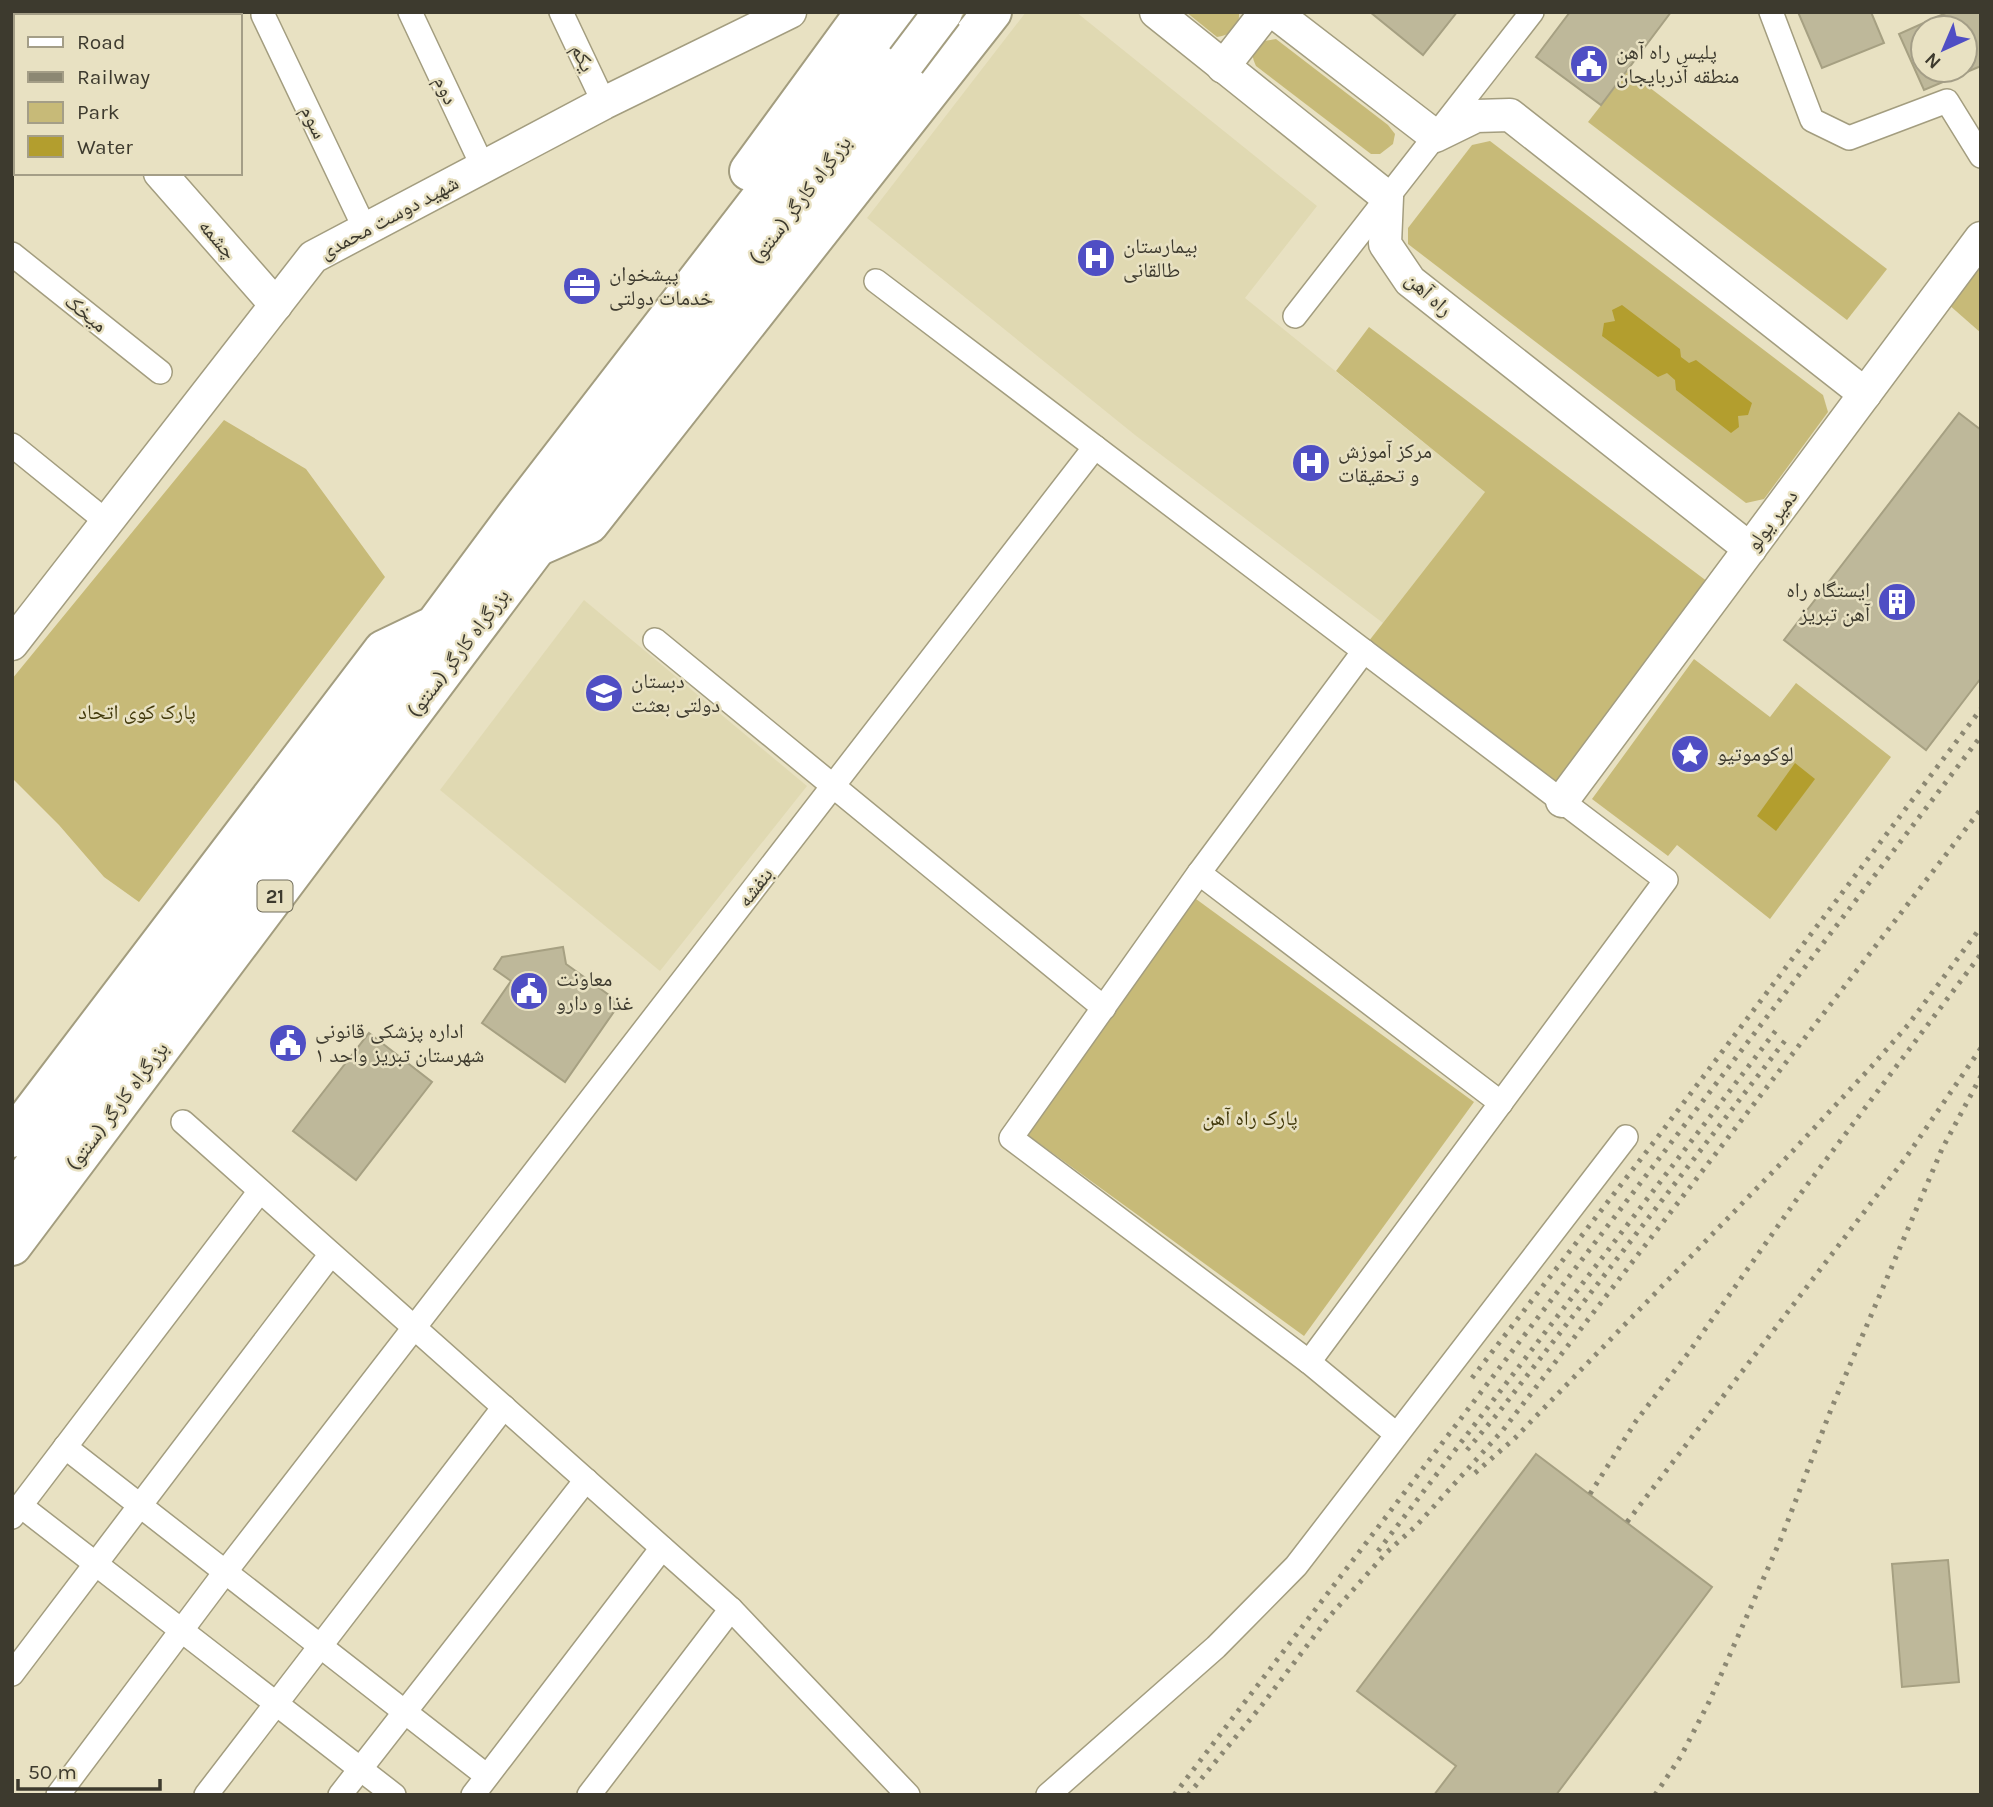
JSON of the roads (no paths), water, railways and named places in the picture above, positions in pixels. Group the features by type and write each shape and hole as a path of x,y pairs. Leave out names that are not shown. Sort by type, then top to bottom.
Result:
{"highway":[{"name":"21","path":"884,39 904,12"},
{"path":"933,12 946,25 952,40 948,69"},
{"name":"21","path":"884,39 943,12"},
{"path":"537,547 589,524 992,12"},
{"name":"بزرگراه کارگر (سنتو)","path":"12,1195 517,514 586,384 771,142 884,39"},
{"name":"بزرگراه کارگر (سنتو)","path":"12,1245 537,547 884,39"},
{"path":"12,1138 383,650 437,624"}],"street":[{"name":"دوم","path":"410,12 482,167"},
{"name":"یکم","path":"561,12 604,103"},
{"name":"شهید دوست محمدی","path":"12,644 313,257 604,103 790,12"},
{"path":"1156,12 1387,197"},
{"path":"1223,67 1266,12"},
{"path":"1274,12 1435,136"},
{"path":"1295,316 1532,12"},
{"path":"1771,12 1812,120 1849,138 1947,101 1981,156"},
{"name":"سوم","path":"263,15 365,229"},
{"path":"1435,136 1476,116 1510,115 1865,394"},
{"name":"چشمه","path":"162,175 276,304"},
{"name":"راه آهن","path":"1387,197 1385,244 1410,281 1750,549"},
{"name":"دمیر یولو","path":"1562,802 1981,238"},
{"name":"میخک","path":"12,254 160,372"},
{"path":"876,281 1666,880 1309,1362"},
{"path":"12,444 107,522"},
{"name":"بنفشه","path":"58,1795 226,1571 1095,447"},
{"path":"655,640 1104,1007"},
{"path":"1364,651 1199,873 1011,1139 1309,1362 1396,1434"},
{"path":"1199,873 1501,1103"},
{"path":"183,1122 731,1609 908,1795"},
{"path":"1048,1795 1216,1647 1296,1566 1626,1137"},
{"path":"260,1191 17,1511 96,1565 183,1630 394,1795"},
{"path":"12,1674 331,1254"},
{"path":"206,1795 504,1407"},
{"path":"65,1447 487,1776"},
{"path":"340,1795 586,1480"},
{"path":"473,1795 662,1548"},
{"path":"589,1795 731,1609"}],"water":[{"path":"1622,305 1680,349 1681,357 1689,363 1696,360 1752,403 1748,415 1738,416 1739,427 1731,433 1676,390 1675,380 1667,373 1658,377 1602,336 1604,323 1615,321 1612,310"},
{"path":"1795,763 1815,779 1776,831 1757,816"}],"railway":[{"path":"1472,1378 1981,709"},
{"path":"1174,1795 1981,736"},
{"path":"1188,1795 1262,1705 1328,1618 1503,1430 1981,809"},
{"path":"1475,1473 1515,1438 1871,1067 1908,1025 1981,927"},
{"path":"1590,1494 1636,1421 1689,1352 1804,1189 1981,954"},
{"path":"1378,1551 1777,1029"},
{"path":"1467,1450 1787,1038"},
{"path":"1627,1522 1907,1156 1981,1048"},
{"path":"1655,1795 1681,1756 1709,1702 1780,1541 1832,1407 1942,1149 1981,1076"}],"place":[{"name":"پلیس راه آهن منطقه آذربایجان","path":"1589,64"},
{"name":"بیمارستان طالقانی","path":"1096,258"},
{"name":"پیشخوان خدمات دولتی","path":"582,286"},
{"name":"مرکز آموزش و تحقیقات","path":"1311,463"},
{"name":"ایستگاه راه آهن تبریز","path":"1897,602"},
{"name":"دبستان دولتی بعثت","path":"604,693"},
{"name":"لوکوموتیو","path":"1690,754"},
{"name":"معاونت غذا و دارو","path":"529,991"},
{"name":"اداره پزشکی قانونی شهرستان تبریز واحد ۱","path":"288,1043"}],"park label":[{"name":"پارک کوی اتحاد","path":"137,712"},
{"name":"پارک راه آهن","path":"1250,1118"}]}
